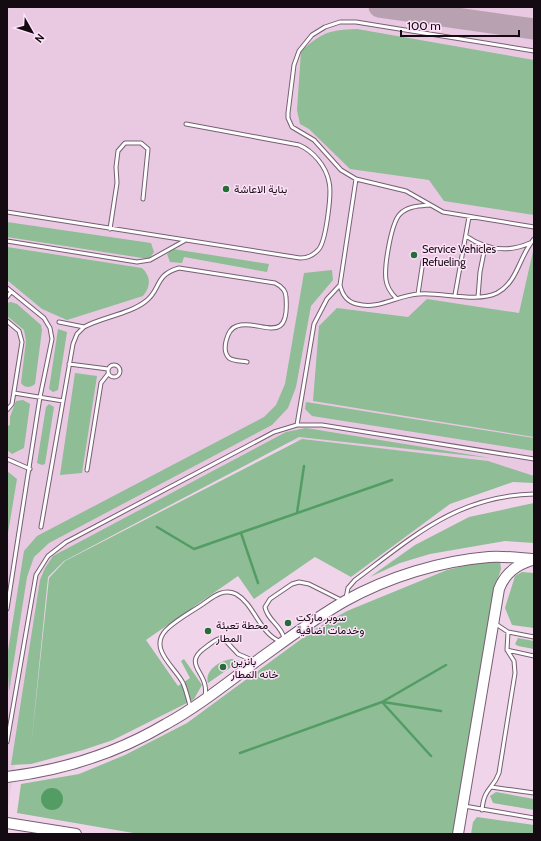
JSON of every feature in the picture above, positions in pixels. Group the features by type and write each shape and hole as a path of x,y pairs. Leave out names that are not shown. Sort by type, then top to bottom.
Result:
{"main road":[{"path":"7,777 63,767 106,753 147,735 190,709 258,660 345,601 388,582 445,565 488,557 534,559"},
{"path":"458,834 499,589 507,574 520,565 534,559"},
{"path":"11,824 76,834"}],"lane":[{"path":"534,51 356,22 332,24 318,30 307,40 296,58 288,118 292,127 314,140 341,170 356,179 406,191 443,212 534,227"},
{"path":"7,212 184,242 300,258 310,256 322,245 330,190 326,172 317,157 304,147 186,124"},
{"path":"110,229 117,183 116,167 118,151 125,143 141,143 148,149 143,199"},
{"path":"356,179 340,285 343,295 356,304 375,306 396,298 418,294 478,297 496,293 506,287 514,277 521,258 534,239"},
{"path":"396,298 388,288 385,276 394,224 400,214 408,208 430,205"},
{"path":"455,295 469,217"},
{"path":"466,236 486,246 508,249 530,243"},
{"path":"7,241 137,262 150,260 184,242"},
{"path":"478,297 480,272 486,246"},
{"path":"418,294 423,262"},
{"path":"41,527 74,339 84,327 143,304 151,296 161,278 172,270 179,268 275,283 282,287 286,297 285,316 282,323 273,329 238,325 231,329 228,334 226,351 227,356 234,360 247,362"},
{"path":"297,425 314,324 324,303 340,285"},
{"path":"7,288 44,318 50,328 51,345 40,397 7,609"},
{"path":"7,297 11,292"},
{"path":"7,321 17,328 22,338 12,404 7,410"},
{"path":"59,322 84,327"},
{"path":"69,364 108,369 114,365 120,370 117,377 113,378 108,374"},
{"path":"88,470 101,383 108,374 108,369"},
{"path":"14,393 63,400"},
{"path":"7,742 34,583 39,568 48,556 66,542 274,432 297,425 322,425 534,459"},
{"path":"7,459 30,469"},
{"path":"284,642 282,631 269,617 265,607 270,599 292,584 306,583 345,601 346,592 352,582 435,522 456,510 484,500 534,494"},
{"path":"190,709 183,683 161,651 161,638 169,628 216,594 227,592 238,596 269,635 284,642"},
{"path":"493,619 500,627 508,632 534,637"},
{"path":"482,810 485,794 499,773 515,673 514,661 507,650 508,632"},
{"path":"203,700 206,692 205,683 194,662 195,656 199,652 217,639 223,638 242,657 250,660 258,660"},
{"path":"507,650 534,656"},
{"path":"490,787 534,794"},
{"path":"462,806 534,818"}],"shaded area":[{"path":"7,7 534,7 534,477 295,441 288,443 50,567 7,811"},
{"path":"357,29 534,60 534,215 444,201 429,180 350,169 309,129 300,124 297,110 301,51 327,33 340,30"},
{"path":"7,222 151,243 154,252 149,259 7,237"},
{"path":"7,247 142,268 147,274 149,285 143,296 67,320 42,309 7,280"},
{"path":"534,247 534,437 313,401 319,326 337,308 408,317 427,299 519,313"},
{"path":"173,249 269,264 267,272 184,257 182,263 170,262 167,254"},
{"path":"332,270 333,280 311,306 296,387 288,408 272,425 49,543 34,557 27,577 9,692 7,657 24,551 37,536 264,417 276,405 285,384 304,273"},
{"path":"11,302 17,304 41,325 42,330 35,384 29,387 24,386 21,383 26,341 24,330 7,316 7,303"},
{"path":"58,329 67,332 58,390 53,392 49,389"},
{"path":"75,373 97,376 82,473 60,475"},
{"path":"23,400 30,404 24,448 12,454 7,450 7,426 10,425 10,417 16,401"},
{"path":"306,402 534,438 534,451 312,416 305,409"},
{"path":"49,404 54,407 45,464 42,465 37,463 46,407"},
{"path":"306,428 491,458 299,437 64,561 48,577 31,747 49,578 65,561 302,439 488,461 534,476 534,483 513,482 450,504 351,577 315,557 254,599 238,576 146,640 178,686 190,678 181,661 184,659 202,685 194,699 113,740 31,764 11,765 40,580 45,568 53,556 286,432"},
{"path":"7,471 17,479 7,539"},
{"path":"534,503 534,543 505,541 430,554 400,563 370,577 415,545 469,517"},
{"path":"500,560 501,569 494,590 453,834 139,834 17,813 21,784 79,774 125,755 187,723 315,629 347,611 447,570 484,561"},
{"path":"522,572 534,573 534,628 512,625 505,608 515,576"},
{"path":"518,638 534,641 534,649 515,644"},
{"path":"232,659 240,661 208,683 207,678 214,666 223,661"},
{"path":"48,788 56,788 63,795 63,803 56,810 48,810 41,803 41,795"},
{"path":"496,792 534,799 534,810 493,803 490,796"},
{"path":"477,817 534,825 534,834 471,834 473,822"}],"waterway":[{"path":"297,513 304,466"},
{"path":"157,527 194,549 392,480"},
{"path":"241,533 258,583"},
{"path":"240,753 382,702 446,665"},
{"path":"382,702 431,756"},
{"path":"383,702 441,711"}],"taxiway":[{"path":"379,7 534,29"}],"place":[{"name":"بناية الاعاشة","path":"226,189"},
{"name":"Service Vehicles Refueling","path":"414,255"},
{"name":"سوبر ماركت وخدمات اضافية","path":"288,623"},
{"name":"محطة تعبئة المطار","path":"208,631"},
{"name":"بانزين خانه المطار","path":"223,667"}]}
